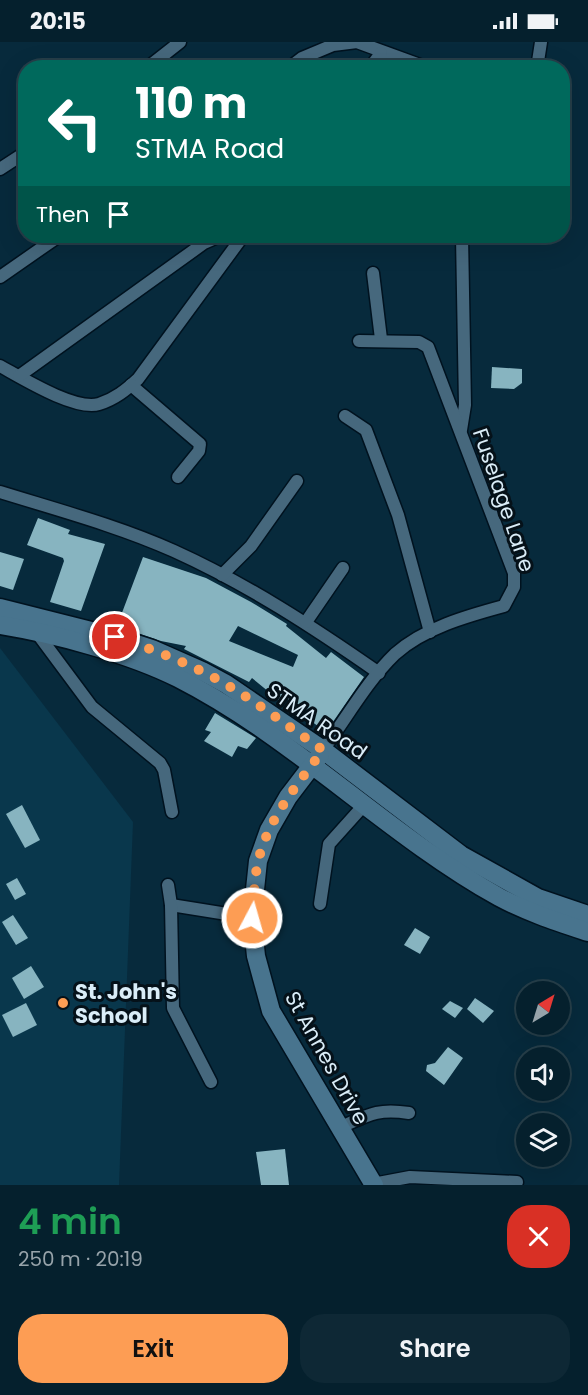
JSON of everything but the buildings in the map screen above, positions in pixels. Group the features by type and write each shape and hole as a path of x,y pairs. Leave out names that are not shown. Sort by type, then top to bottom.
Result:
{"main road":[{"name":"STMA Road","path":"0,608 115,637 182,662 226,684 317,758 364,805 452,868 502,899 588,932"},
{"name":"STMA Road","path":"0,624 147,664 176,677 317,758 469,860 538,898 588,915"},
{"name":"St Annes Drive","path":"317,758 288,797 269,830 258,861 252,918 256,957 271,1011 373,1185"}],"street":[{"path":"157,60 180,42"},
{"path":"299,60 333,45 357,42 403,60"},
{"path":"538,60 541,42"},
{"path":"376,60 381,53"},
{"path":"0,169 18,157"},
{"path":"0,277 49,243"},
{"path":"19,376 204,243"},
{"path":"0,366 70,401 97,405 122,394 238,243"},
{"path":"460,431 465,405 462,243"},
{"path":"373,273 381,339"},
{"name":"Fuselage Lane","path":"317,758 379,673 396,654 430,632 474,614 504,606 514,587 514,573 428,347 419,342 381,339 359,341"},
{"path":"131,385 200,444 199,451 178,477"},
{"path":"345,417 366,430 371,442 398,514 430,632"},
{"path":"222,575 251,546 297,481"},
{"path":"0,492 173,551 222,575 306,622 379,673"},
{"path":"306,622 343,568"},
{"path":"37,633 92,708 160,764 164,770 172,812"},
{"path":"321,904 329,844 364,805"},
{"path":"168,885 171,905 173,1008 210,1082"},
{"path":"171,905 252,918"},
{"path":"339,1128 386,1109 409,1113"},
{"path":"373,1185 410,1177 517,1182"}],"shaded area":[{"name":"St. John's School","path":"0,648 133,822 119,1185 0,1185"}],"place":[{"name":"St. John's School","path":"63,1003"}],"route":[{"path":"115,637 152,649 226,684 323,750 288,797 269,830 258,861 252,918"}]}
